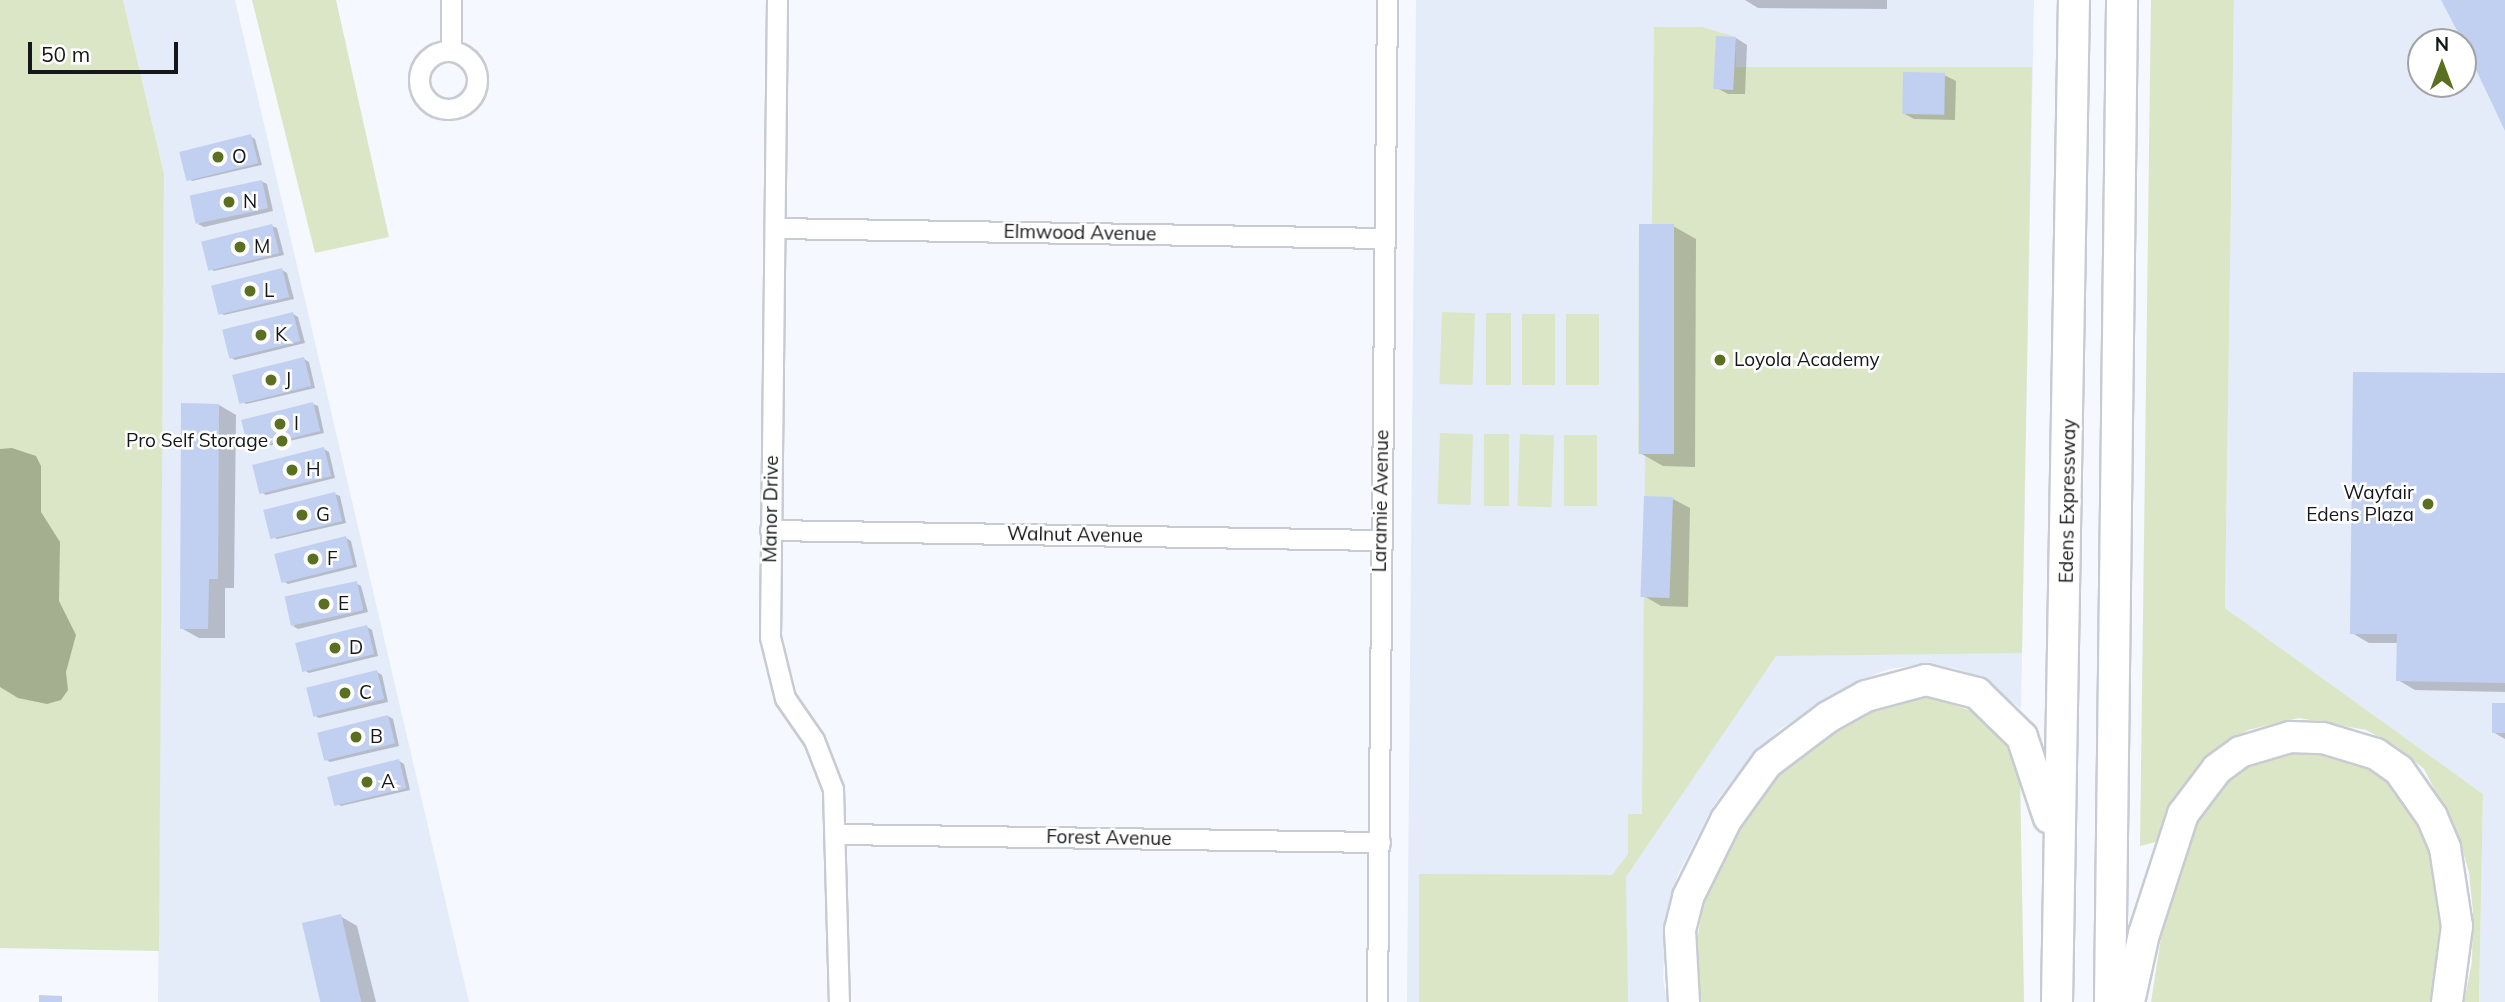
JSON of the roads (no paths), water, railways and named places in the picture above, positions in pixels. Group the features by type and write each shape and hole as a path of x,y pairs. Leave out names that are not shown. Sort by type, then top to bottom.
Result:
{"highway":[{"name":"Edens Expressway","path":"2057,1002 2057,846 2067,564 2074,0"},
{"path":"2110,1002 2122,0"},
{"path":"1684,1002 1680,930 1688,897 1720,830 1746,787 1767,763 1828,717 1866,696 1926,680 1977,693 2021,737 2057,846"},
{"path":"2129,1002 2144,934 2183,814 2208,779 2240,752 2290,737 2323,738 2376,754 2399,771 2432,817 2445,848 2457,926 2447,1002"}],"street":[{"path":"451,51 452,0"},
{"name":"Manor Drive","path":"777,0 770,530 772,660 785,698 825,764 833,789 838,834 839,1002"},
{"name":"Laramie Avenue","path":"1377,1002 1387,0"},
{"name":"Elmwood Avenue","path":"775,228 1385,238"},
{"name":"Walnut Avenue","path":"770,530 1380,540"},
{"name":"Forest Avenue","path":"838,834 1380,842"}],"place":[{"name":"O","path":"218,157"},
{"name":"N","path":"229,202"},
{"name":"M","path":"240,247"},
{"name":"L","path":"250,291"},
{"name":"K","path":"261,335"},
{"name":"Loyola Academy","path":"1720,360"},
{"name":"J","path":"271,380"},
{"name":"I","path":"280,424"},
{"name":"Pro Self Storage","path":"282,441"},
{"name":"H","path":"292,470"},
{"name":"Wayfair Edens Plaza","path":"2428,504"},
{"name":"G","path":"302,515"},
{"name":"F","path":"313,559"},
{"name":"E","path":"324,604"},
{"name":"D","path":"335,648"},
{"name":"C","path":"345,693"},
{"name":"B","path":"356,737"},
{"name":"A","path":"367,782"}]}
